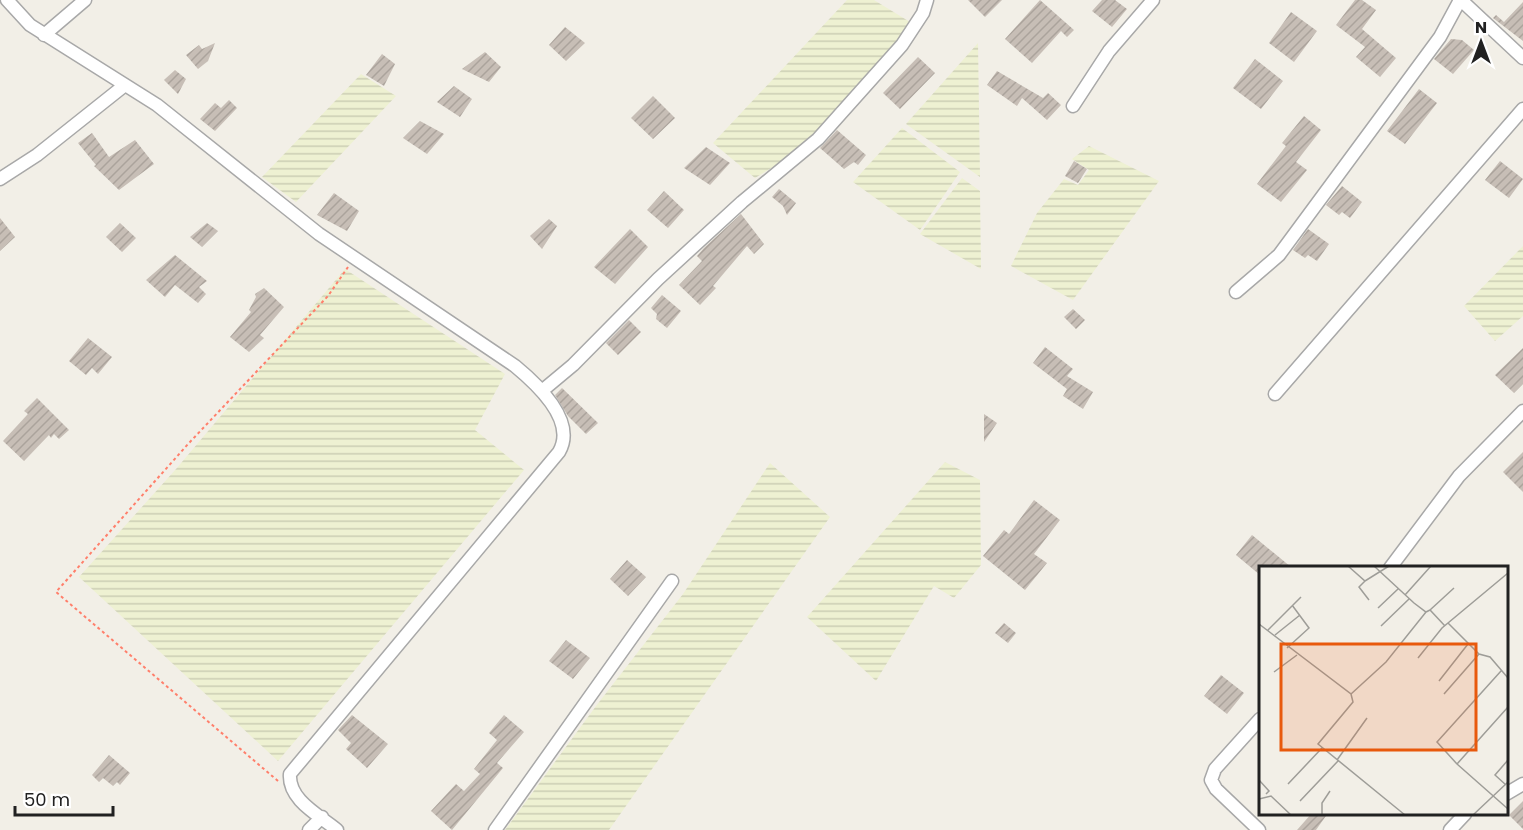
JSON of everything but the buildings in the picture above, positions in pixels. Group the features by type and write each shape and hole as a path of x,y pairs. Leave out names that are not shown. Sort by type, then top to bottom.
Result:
{"street":[{"path":"7,0 30,25 157,105 244,177 354,258 515,366 543,390 565,431 564,442 559,452 290,774 289,785 296,797 338,830"},
{"path":"44,35 85,0"},
{"path":"543,390 573,365 658,279 734,209 818,139 902,45 912,31 927,0"},
{"path":"1073,106 1109,51 1153,0"},
{"path":"1236,292 1279,255 1440,37 1461,0 1523,58"},
{"path":"0,180 37,155 125,85"},
{"path":"1275,394 1523,109"},
{"path":"1391,566 1459,476 1523,411"},
{"path":"495,830 672,581"},
{"path":"1259,720 1215,769 1212,780 1216,789 1259,830"},
{"path":"1508,793 1523,784"},
{"path":"1450,830 1463,815"},
{"path":"309,830 321,817"}],"path":[{"path":"278,782 56,592 189,443 328,296 354,258"}],"green space":[{"path":"847,0 874,0 910,22 887,55 800,150 755,178 713,143"},
{"path":"978,43 980,177 906,124"},
{"path":"361,74 396,96 296,202 262,177"},
{"path":"902,128 960,172 920,230 853,182"},
{"path":"1089,146 1159,181 1073,300 1011,266 1037,213 1064,179 1078,185 1089,170 1072,159"},
{"path":"962,178 980,191 981,269 920,234"},
{"path":"1523,246 1523,316 1495,341 1464,306"},
{"path":"345,269 505,374 475,430 524,470 278,761 79,577 176,469"},
{"path":"945,462 980,480 981,565 954,598 934,586 876,681 807,617"},
{"path":"770,463 830,517 609,830 505,830 596,706 683,594"}]}
